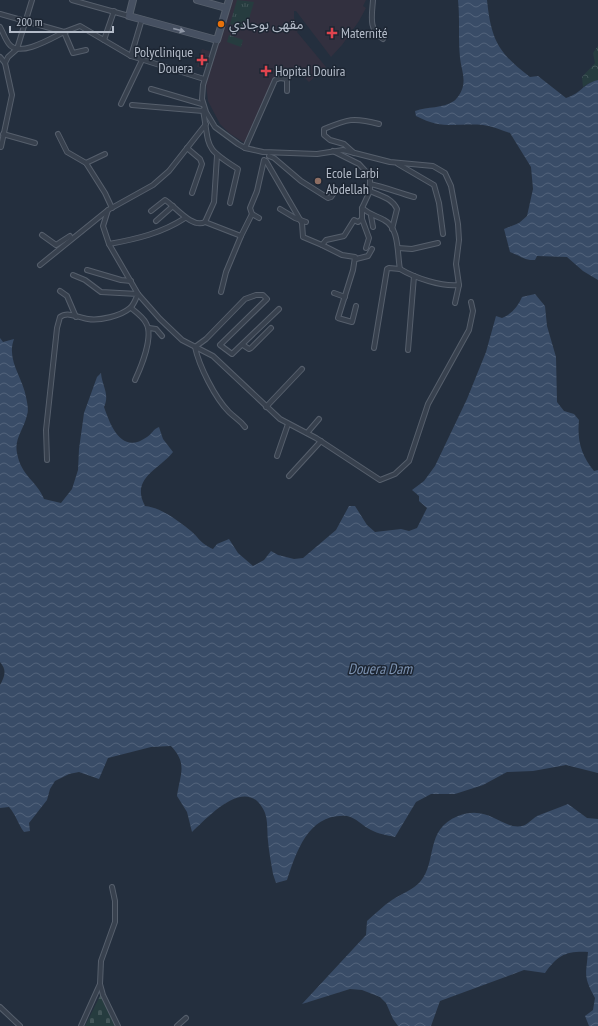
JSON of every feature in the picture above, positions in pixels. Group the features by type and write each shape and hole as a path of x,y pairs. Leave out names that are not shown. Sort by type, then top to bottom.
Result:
{"street":[{"path":"5,63 8,57 17,49 32,0"},
{"path":"72,0 217,40"},
{"path":"129,16 133,0"},
{"path":"197,0 226,8"},
{"path":"229,0 204,79 202,102 208,142 217,156 238,169 230,203"},
{"path":"373,0 372,26 378,36 383,39"},
{"path":"104,40 114,11"},
{"path":"0,14 26,20 64,32 73,53 86,50"},
{"path":"131,56 142,19"},
{"path":"0,27 9,44 21,50 30,48 80,26 131,56 204,79"},
{"path":"0,57 5,63 12,95 1,146"},
{"path":"121,104 142,60"},
{"path":"245,148 276,80 280,78 287,79 287,91"},
{"path":"151,89 202,102"},
{"path":"202,102 215,127 234,142 245,148 267,156 301,181 328,198 331,197 336,190 349,192"},
{"path":"132,105 204,111"},
{"path":"356,155 344,144 326,138 324,135 324,130 344,120 352,119 379,124"},
{"path":"40,265 81,230 110,209 153,185 168,171 206,124"},
{"path":"4,134 35,143"},
{"path":"58,134 67,152 86,163 110,209 103,226 110,244 138,294 155,313 182,340 213,356 280,420 321,441 380,480 395,474 409,461 428,404 469,330 472,311 471,302"},
{"path":"187,148 200,159 202,164 192,193"},
{"path":"267,156 317,154 343,150 356,155 396,163 433,166 445,173 449,180 458,224 459,240 456,264 459,285 455,303"},
{"path":"332,151 359,164 370,176 370,192 362,208 362,219 369,238 366,248"},
{"path":"86,163 104,154"},
{"path":"206,222 214,202 217,156"},
{"path":"221,292 226,272 241,236 255,215 250,208 257,191 267,156"},
{"path":"267,156 300,220 303,237 342,255 355,257 356,259 368,256 372,249"},
{"path":"396,163 434,185 439,203 443,234"},
{"path":"370,184 389,188 400,194 414,197"},
{"path":"370,192 392,200 396,206 397,209 392,229"},
{"path":"152,211 163,200 173,206 185,218 201,224 206,222 241,236"},
{"path":"156,221 173,206"},
{"path":"362,208 371,216 385,220 392,229 398,248 400,270"},
{"path":"280,209 306,222"},
{"path":"371,216 373,227"},
{"path":"110,244 163,231 185,218"},
{"path":"322,245 326,240 344,236 354,220 358,222 362,219"},
{"path":"42,235 57,244 81,230"},
{"path":"398,248 412,249 438,243"},
{"path":"356,259 338,318 352,322 356,306"},
{"path":"374,348 387,269 400,270 414,276 453,286 459,285"},
{"path":"87,270 121,280 131,281"},
{"path":"73,275 85,280 101,292 138,294"},
{"path":"408,350 414,276"},
{"path":"60,291 67,296 76,317"},
{"path":"334,293 345,297"},
{"path":"47,460 46,430 57,328 60,317 64,315 90,320 101,319 131,308 138,294"},
{"path":"195,347 206,339 245,299 256,295 263,295 267,298 266,301 220,345 232,354 279,309"},
{"path":"131,308 144,320 148,328 147,348 136,380"},
{"path":"148,328 156,329 162,336"},
{"path":"243,345 249,349 251,348 271,328"},
{"path":"195,347 198,359 215,393 230,412 238,418 245,427"},
{"path":"266,407 302,369"},
{"path":"307,433 320,419"},
{"path":"277,456 288,424"},
{"path":"289,476 321,441"},
{"path":"112,887 115,901 115,922 101,961 100,984 103,995 118,1026"},
{"path":"81,1026 100,984"},
{"path":"0,1007 20,1026"},
{"path":"177,1026 186,1018"}],"shaded area":[{"name":"Hopital Douira","path":"231,0 366,0 363,6 366,8 359,21 342,45 331,57 296,11 294,11 294,18 299,28 297,32 326,67 309,82 304,77 277,75 246,144 229,133 220,124 208,101 206,85"},
{"name":"Polyclinique Douera","path":"202,49 212,52 211,58 206,58 202,68 197,67"}],"green space":[{"path":"237,0 254,2 246,29 230,24"},
{"path":"229,35 243,40 241,47 227,42"},
{"path":"598,46 598,80 583,87 582,77 595,63 593,53"},
{"path":"101,994 115,1026 85,1026"}],"water":[{"path":"458,0 487,0 494,35 503,52 530,77 538,76 566,98 576,94 588,84 598,80 598,280 583,271 567,257 537,256 535,260 531,260 525,259 510,252 504,229 519,223 527,216 533,189 531,167 510,133 483,125 449,125 434,123 416,116 415,111 449,104 454,101 461,92 464,79 459,51"},
{"name":"Douera Dam","path":"535,294 545,306 547,326 556,357 557,402 564,411 574,414 579,420 579,441 583,453 594,471 598,470 598,773 566,765 533,771 507,772 483,785 455,794 431,794 416,802 395,837 368,829 356,820 347,816 334,817 323,821 314,827 306,836 295,857 287,880 276,883 269,853 266,816 258,802 249,797 239,797 228,802 218,808 192,832 187,812 177,796 182,770 180,758 171,746 151,747 108,758 99,779 79,772 69,774 55,781 50,789 47,800 29,823 30,831 24,832 9,807 0,808 0,685 3,679 4,668 0,662 0,338 3,342 14,339 12,347 13,362 24,390 28,408 26,420 16,448 19,461 25,473 37,487 44,499 61,503 72,489 78,470 79,449 84,413 97,377 101,373 106,394 106,402 104,407 110,423 119,436 124,441 131,443 138,442 159,427 163,439 173,452 148,475 144,481 141,488 141,496 145,506 157,509 169,515 191,531 203,543 213,549 217,544 229,539 238,553 253,566 264,560 271,551 278,555 294,559 303,558 336,530 349,506 355,506 367,525 375,532 401,529 409,531 417,528 427,508 419,501 419,496 412,490 424,481 435,466 467,399 486,352 496,316 502,318 506,316 519,304 522,297"},
{"path":"568,804 587,818 598,819 598,1026 589,1026 585,1016 593,1010 595,998 586,976 588,952 574,952 563,955 554,962 545,973 524,970 440,1001 431,1026 398,1026 386,1003 380,997 362,990 350,989 302,1004 366,935 367,921 382,907 420,882 429,865 436,837 440,829 447,822 458,816 469,813 478,813 487,815 508,824 522,826 537,816"}],"place":[{"name":"مقهى بوجادي","path":"221,24"},
{"name":"Maternité","path":"332,33"},
{"name":"Polyclinique Douera","path":"202,60"},
{"name":"Hopital Douira","path":"266,71"},
{"name":"Ecole Larbi Abdellah","path":"318,181"}]}
